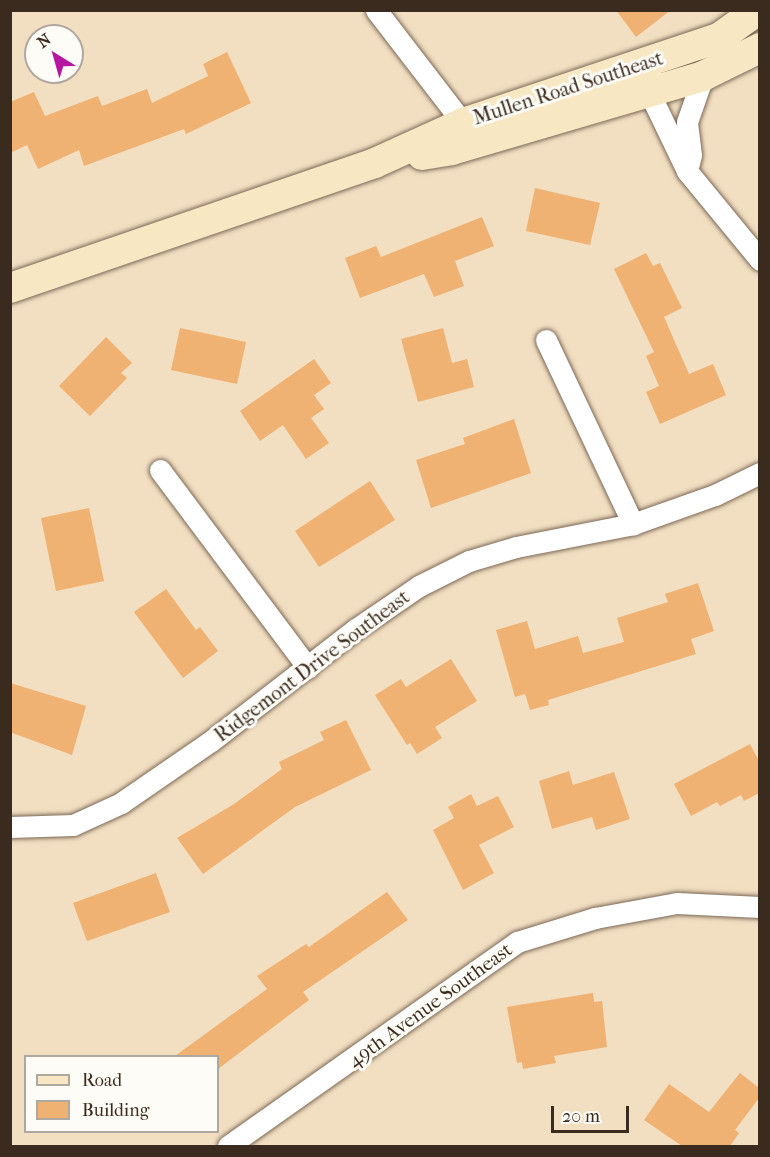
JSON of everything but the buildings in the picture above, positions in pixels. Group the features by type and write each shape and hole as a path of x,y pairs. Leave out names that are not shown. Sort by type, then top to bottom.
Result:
{"street":[{"path":"376,10 463,123"},
{"name":"Mullen Road Southeast","path":"10,288 375,164 463,123 718,38 758,10"},
{"path":"718,38 657,78 649,92 687,171 759,260"},
{"name":"Mullen Road Southeast","path":"375,164 452,150 703,76 759,48"},
{"path":"687,171 691,155 687,122 703,76"},
{"path":"546,339 633,524"},
{"path":"160,470 308,668"},
{"name":"Ridgemont Drive Southeast","path":"10,827 73,825 121,804 419,586 469,561 516,547 633,524 715,495 759,473"},
{"name":"49th Avenue Southeast","path":"228,1146 517,942 595,918 677,903 759,907"}]}
